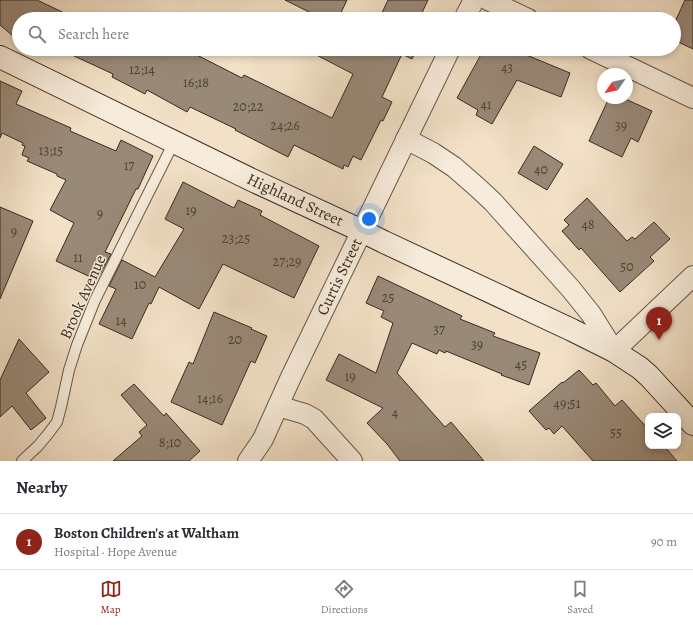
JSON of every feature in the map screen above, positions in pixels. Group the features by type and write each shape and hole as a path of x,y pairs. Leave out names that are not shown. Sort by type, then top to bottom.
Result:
{"street":[{"path":"468,12 474,0"},
{"path":"488,0 513,12"},
{"name":"Curtis Street","path":"248,461 258,448 447,56"},
{"path":"606,56 693,98"},
{"name":"Highland Street","path":"0,57 254,181 614,351 640,368 649,376 693,424"},
{"name":"Highland Street","path":"406,139 449,163 493,202 571,289 591,314 614,351"},
{"path":"614,351 693,276"},
{"path":"278,406 310,416 352,461"}],"lane":[{"name":"Brook Avenue","path":"22,461 38,446 57,422 62,407 68,370 95,300 174,142"}],"building":[{"path":"0,0 37,0 62,12 12,12 12,35 0,25"},
{"path":"285,0 347,0 341,12 309,12"},
{"path":"388,0 428,0 422,12 382,12"},
{"path":"685,0 693,0 693,49 681,43 681,12 680,12"},
{"path":"74,56 199,56 242,78 244,75 332,118 353,74 318,56 401,56 382,97 392,102 383,121 381,120 361,160 353,156 348,167 344,165 343,169 294,145 288,157 235,130 236,129 190,107 187,112 147,90 145,94 112,77 113,74"},
{"path":"406,56 414,56 412,59"},
{"path":"480,56 529,56 570,73 561,97 517,80 492,124 476,115 478,110 457,98"},
{"path":"0,81 22,91 16,104 71,128 70,131 116,151 121,140 153,156 138,189 136,189 105,252 111,254 97,280 56,261 74,223 50,210 66,180 57,176 57,174 27,161 29,158 22,155 25,146 22,145 23,143 2,133 0,138"},
{"path":"633,102 652,111 638,142 631,138 622,157 589,141 606,104 633,104"},
{"path":"534,146 563,164 547,190 518,173"},
{"path":"183,182 234,208 238,200 262,211 260,215 319,246 294,298 223,264 199,309 159,287 151,304 149,303 132,339 99,324 116,289 109,286 122,260 155,277 184,229 165,219"},
{"path":"587,198 627,241 632,237 635,239 654,222 670,239 650,257 654,261 620,292 581,248 579,250 562,231 569,225 564,220"},
{"path":"0,207 33,221 0,299"},
{"path":"378,276 462,316 460,319 495,333 493,336 540,353 529,385 501,375 502,374 446,351 445,353 439,350 437,354 412,343 397,373 445,427 451,422 484,461 400,461 387,444 367,423 383,408 326,380 339,354 376,373 393,323 381,317 384,311 366,303"},
{"path":"214,312 267,336 255,363 251,361 222,425 171,402 189,362 193,364"},
{"path":"19,339 49,372 26,393 46,418 31,430 12,406 0,417 0,380"},
{"path":"579,370 593,385 596,383 615,406 622,400 645,426 645,449 667,449 677,461 593,461 562,426 554,434 549,428 546,430 529,411 562,382 563,383"},
{"path":"134,384 164,416 166,413 200,451 189,461 113,461 142,436 139,432 147,425 121,395"}],"place":[{"name":"Boston Children's at Waltham","path":"659,340"}]}
